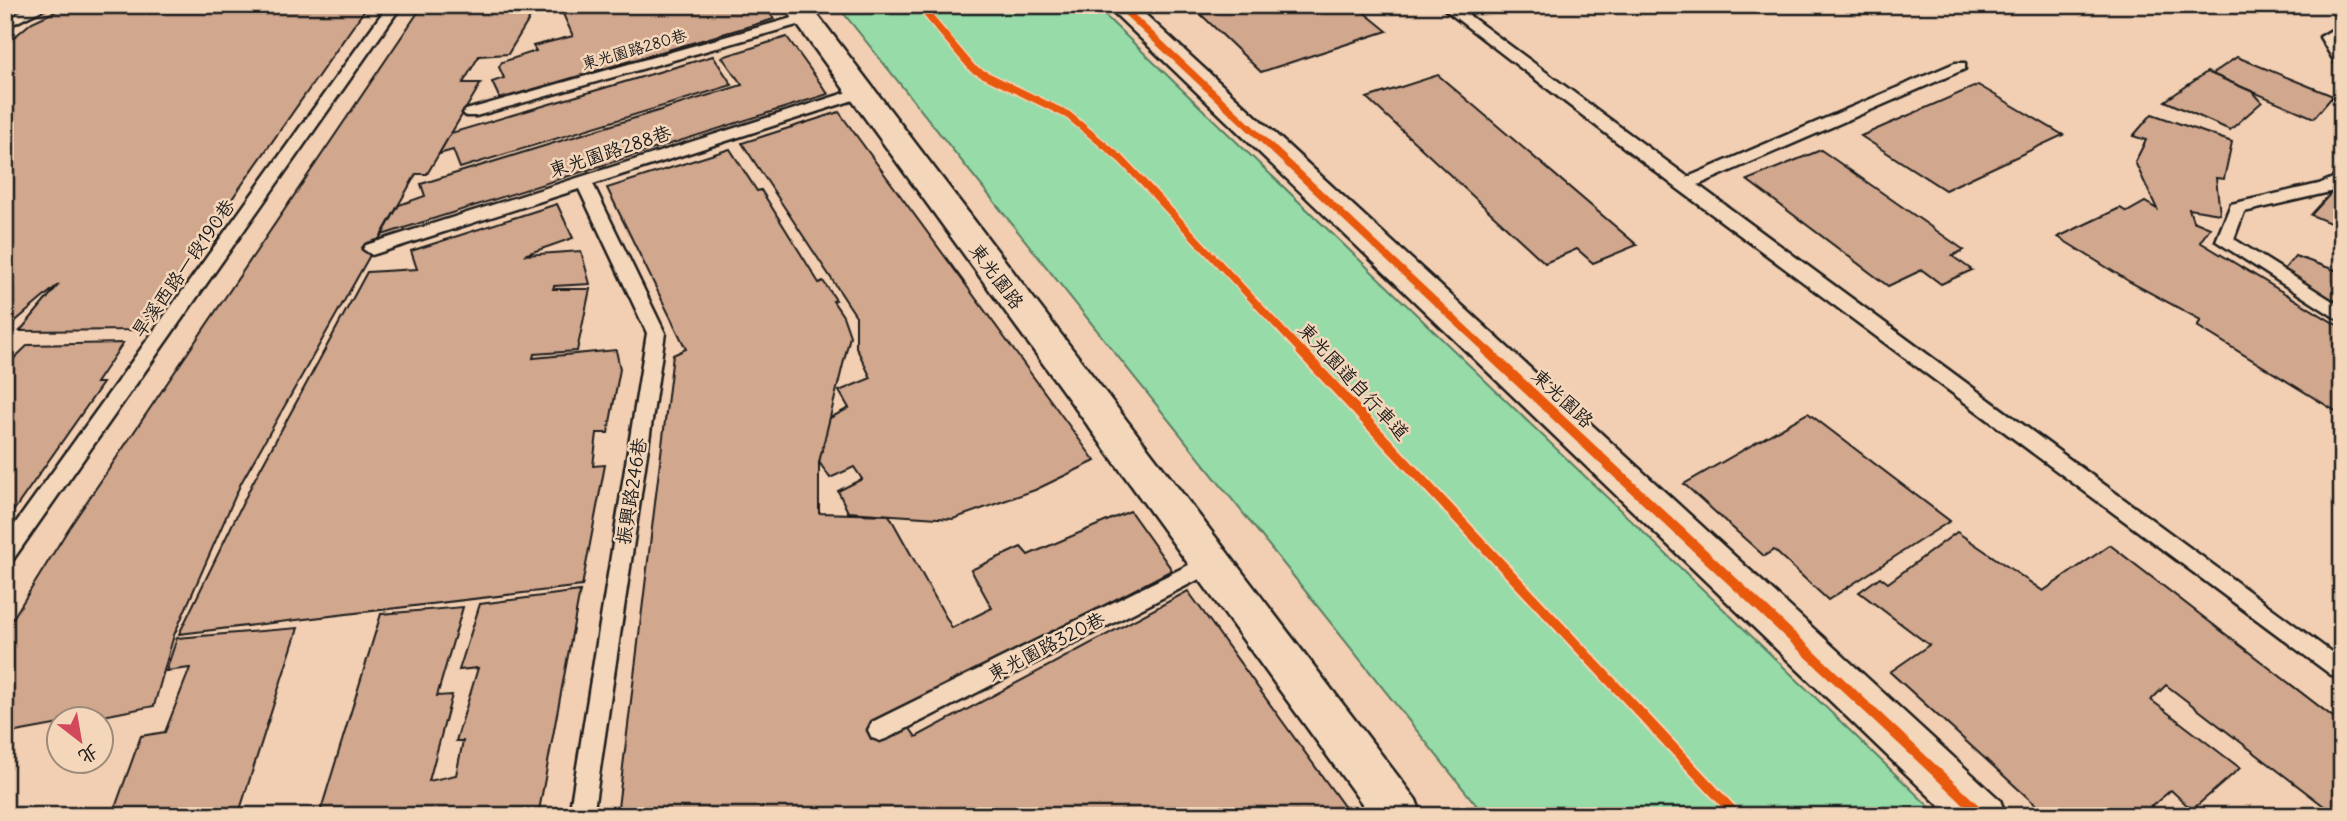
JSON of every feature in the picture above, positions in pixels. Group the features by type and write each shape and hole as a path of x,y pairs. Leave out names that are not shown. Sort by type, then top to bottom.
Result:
{"street":[{"name":"東光園路","path":"1119,5 1983,816"},
{"name":"東光園路","path":"801,12 1398,816"}],"lane":[{"path":"5,24 45,5"},
{"name":"旱溪西路一段190巷","path":"5,555 395,5"},
{"path":"1446,5 2342,673"},
{"name":"東光園路280巷","path":"471,113 801,12"},
{"path":"2342,28 2327,37 2342,63"},
{"path":"1684,185 1960,66"},
{"name":"東光園路288巷","path":"373,249 861,93"},
{"path":"2342,179 2324,188 2237,208 2225,241 2342,316"},
{"name":"振興路246巷","path":"581,816 656,333 583,181"},
{"name":"東光園路320巷","path":"880,730 1211,563"}],"green space":[{"path":"837,5 1094,5 1939,816 1485,816"}],"building":[{"path":"69,5 368,5 140,330 20,331 59,284 5,330 5,45 32,22"},
{"path":"423,5 545,5 542,9 536,8 508,54 479,56 463,83 481,83 427,174 416,174 241,483 174,635 154,706 116,713 116,706 46,706 46,727 5,734 5,631 69,528"},
{"path":"559,5 763,5 774,19 500,99 492,82 504,78 499,67 502,62 536,51 533,46 573,36"},
{"path":"1191,5 1355,5 1387,31 1261,72"},
{"path":"787,37 828,94 382,235 399,205 425,196 421,184 742,85 722,57"},
{"path":"713,56 732,85 460,168 453,150 439,154 451,133"},
{"path":"2237,57 2333,96 2314,118 2212,74"},
{"path":"2207,72 2253,92 2262,102 2230,130 2165,101"},
{"path":"1438,75 1637,245 1593,263 1577,249 1545,263 1367,98"},
{"path":"1978,85 2063,135 1945,190 1861,136"},
{"path":"839,112 1095,461 1035,490 953,519 848,512 838,491 862,479 854,467 830,478 819,462 828,419 849,408 839,391 871,378 856,347 856,316 742,143"},
{"path":"2152,114 2232,142 2224,179 2216,178 2220,214 2189,209 2193,221 2210,228 2200,242 2342,328 2342,415 2197,326 2201,320 2130,282 2058,237 2120,208 2127,212 2145,202 2157,209 2135,162 2146,140 2133,136"},
{"path":"730,149 757,191 761,190 819,283 823,281 836,300 833,301 843,316 850,336 819,462 819,513 889,515 952,628 992,608 971,570 1021,547 1028,555 1130,511 1172,570 899,713 916,737 1188,591 1351,816 617,816 673,355 686,349 607,188"},
{"path":"1821,150 1964,250 1952,256 1972,270 1941,284 1922,270 1888,286 1747,180"},
{"path":"2331,193 2342,198 2342,228 2311,215"},
{"path":"557,204 573,238 524,255 581,251 590,284 554,286 553,289 590,289 577,351 534,354 533,358 616,350 620,369 608,433 597,433 593,466 605,465 582,586 179,634 252,484 367,272 417,269 411,251"},
{"path":"2295,256 2335,270 2342,262 2342,305 2283,271"},
{"path":"123,343 96,383 103,383 5,523 5,367 28,345"},
{"path":"1808,413 1950,521 1828,600 1774,550 1764,556 1684,484"},
{"path":"1957,532 2043,591 2110,545 2342,724 2342,816 2337,816 2166,685 2151,700 2240,768 2192,810 2171,790 2140,816 2048,816 1890,672 1929,645 1859,592 1880,577 1888,583"},
{"path":"580,591 538,816 319,816 381,614 463,607 437,696 452,695 429,781 456,775 463,741 456,741 478,668 459,670 480,604"},
{"path":"298,628 238,816 112,816 141,736 165,732 190,668 166,671 177,638"}],"cycle path":[{"name":"東光園道自行車道","path":"919,5 973,69 1068,115 1122,160 1737,816"},
{"path":"1119,5 1983,816"}]}
